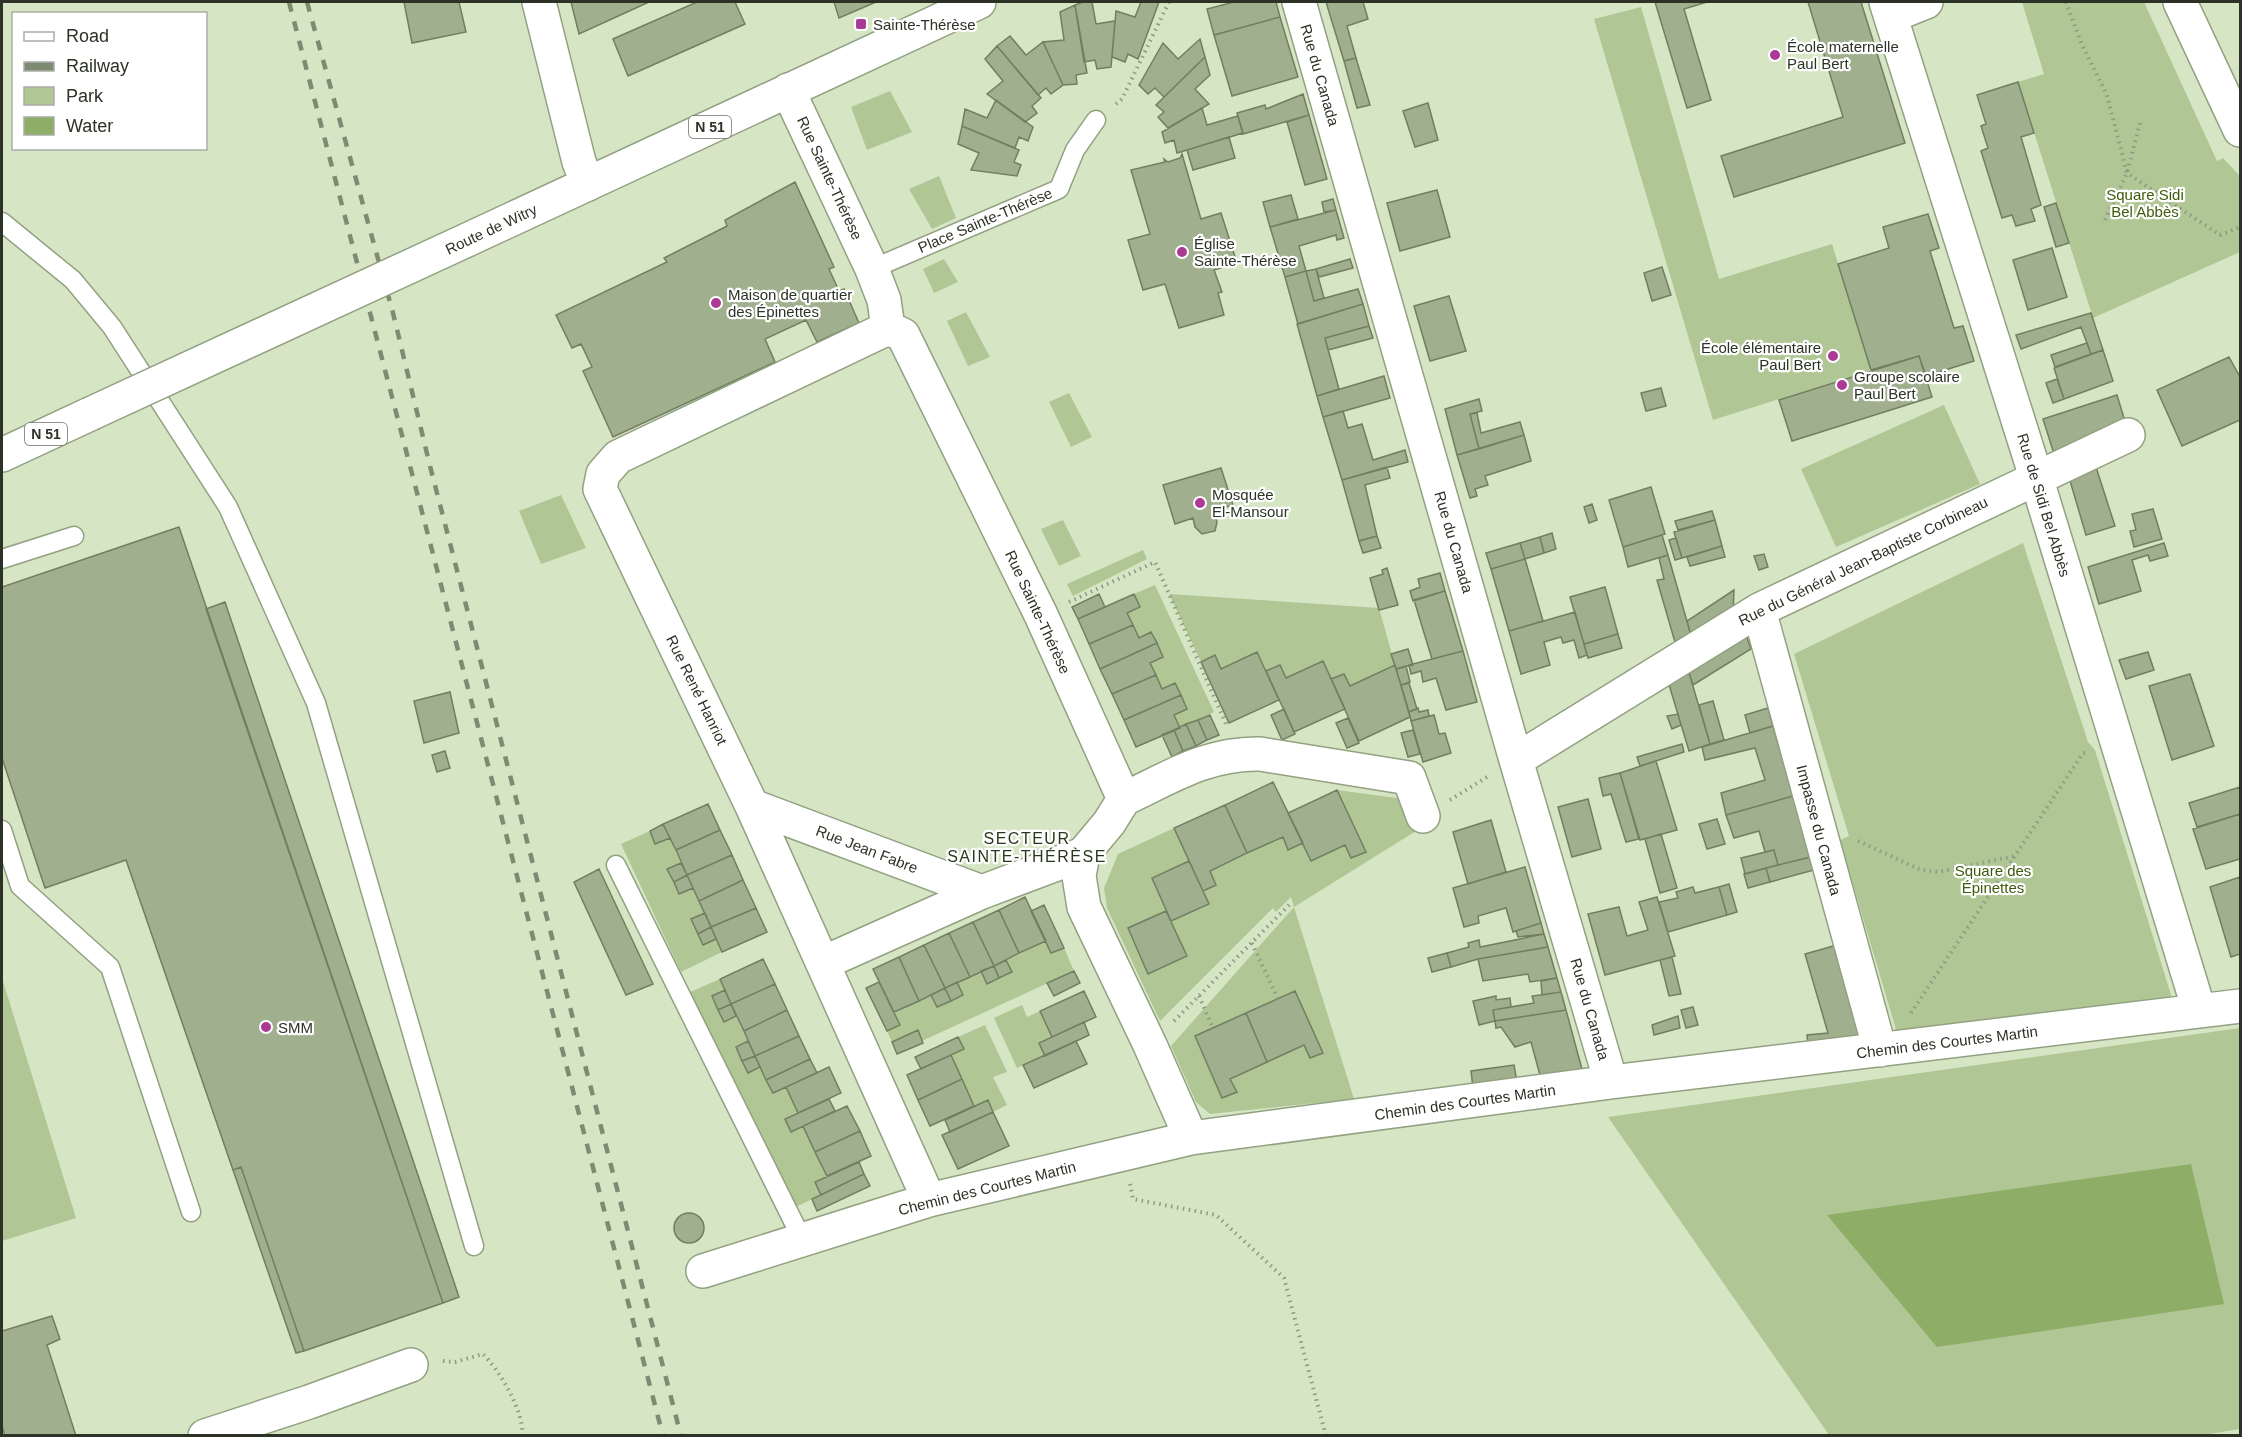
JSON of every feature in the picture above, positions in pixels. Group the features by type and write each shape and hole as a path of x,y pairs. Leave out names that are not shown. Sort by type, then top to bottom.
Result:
{"street":[{"path":"539,2 579,162 588,183"},
{"name":"Route de Witry","path":"2,455 979,2"},
{"name":"Rue du Canada","path":"1299,2 1516,760 1611,1082"},
{"path":"1888,9 1926,2"},
{"path":"2180,2 2241,130"},
{"name":"Rue de Sidi Bel Abbès","path":"1888,9 2036,477 2199,1010"},
{"name":"Rue Sainte-Thérèse","path":"788,90 872,269 884,300 888,328 903,335 1041,615 1124,799"},
{"name":"Rue René Hanriot","path":"888,328 618,457 603,474 600,489 752,806 929,1200"},
{"name":"Rue du Général Jean-Baptiste Corbineau","path":"1516,760 1759,609 2128,435"},
{"name":"Impasse du Canada","path":"1759,609 1878,1044"},
{"path":"823,963 982,892 1083,854 1109,823 1124,799 1213,758 1260,754 1409,778 1423,816"},
{"name":"Rue Jean Fabre","path":"752,806 982,892"},
{"path":"1083,854 1079,876 1084,908 1150,1045 1191,1138"},
{"name":"Chemin des Courtes Martin","path":"703,1271 929,1200 1191,1138 1878,1044 2241,1006"},
{"path":"205,1436 411,1365"}],"lane":[{"name":"Place Sainte-Thérèse","path":"872,269 1059,189 1075,150 1096,120"},
{"path":"2,222 73,280 112,327 228,507 316,703 474,1246"},
{"path":"2,559 74,536"},
{"path":"2,830 20,886 110,967 191,1212"},
{"path":"616,865 803,1241"}],"path":[{"path":"1096,120 1122,99 1169,2"},
{"path":"2066,2 2082,45 2107,95 2127,173 2220,235 2241,227"},
{"path":"2105,220 2127,173 2140,123"},
{"path":"1041,615 1155,562 1239,754"},
{"path":"1878,1044 1897,1033 2083,753 2118,745"},
{"path":"1423,816 1516,760"},
{"path":"1818,825 1921,870 1938,873 2015,856"},
{"path":"1150,1045 1292,903"},
{"path":"1252,943 1278,999"},
{"path":"1199,996 1213,1028"},
{"path":"1124,1154 1133,1199 1216,1215 1284,1278 1326,1436"},
{"path":"411,1365 455,1362 483,1354 502,1380 519,1412 524,1427 522,1436"}],"green space":[{"name":"Square Sidi Bel Abbès","path":"2022,2 2144,2 2217,161 2223,158 2240,176 2240,252 2093,318 2018,82 2044,74"},
{"path":"1641,7 1719,279 1832,244 1871,370 1713,420 1594,19"},
{"path":"890,91 912,132 867,150 851,107"},
{"path":"939,176 956,218 932,229 909,189"},
{"path":"944,259 958,282 934,293 923,269"},
{"path":"966,312 990,357 968,366 947,321"},
{"path":"1069,393 1092,437 1071,447 1049,402"},
{"path":"1944,405 1980,484 1836,547 1801,469"},
{"path":"561,495 586,548 541,564 519,511"},
{"path":"1063,520 1081,556 1059,566 1041,529"},
{"name":"Square des Épinettes","path":"2023,543 2088,742 2095,750 2172,998 1897,1033 1840,840 1849,836 1794,654"},
{"path":"1143,550 1147,559 1073,596 1067,584"},
{"path":"1155,585 1214,712 1180,728 1174,715 1187,709 1175,683 1162,689 1150,663 1163,657 1152,632 1139,638 1127,613 1140,607 1134,594"},
{"path":"1169,594 1379,608 1395,665 1350,686 1331,679 1286,678 1280,665 1266,671 1257,652 1221,669 1215,656 1201,662"},
{"path":"1337,790 1404,799 1416,831 1294,907 1291,897 1276,912 1273,908 1160,1021 1107,908 1104,888 1118,854 1174,828 1189,861 1152,878 1166,911 1128,929 1149,974 1187,956 1171,921 1209,904 1203,891 1216,884 1210,871 1283,837 1289,850 1303,843 1311,861 1345,845 1352,858 1366,852"},
{"path":"650,831 655,844 670,838 681,863 668,869 679,894 693,888 705,913 692,920 703,945 716,939 722,952 681,972 621,844"},
{"path":"1294,907 1354,1099 1210,1114 1196,1102 1171,1046","holes":["1295,991 1323,1053 1310,1058 1304,1045 1230,1079 1237,1092 1223,1098 1195,1036"]},
{"path":"1046,941 1051,953 1064,948 1074,971 922,1041 917,1031 892,1042 887,1031 900,1025 894,1012 931,995 937,1007 963,995 957,982 981,971 987,984 1012,972 1006,960"},
{"path":"2,978 76,1218 2,1241"},
{"path":"720,979 725,990 712,997 724,1021 736,1016 748,1041 736,1048 748,1072 760,1067 786,1087 798,1113 785,1119 791,1132 803,1126 827,1176 815,1182 821,1195 789,1210 690,992"},
{"path":"1022,1005 1027,1017 1040,1011 1052,1037 1039,1043 1045,1056 1017,1068 994,1018"},
{"path":"985,1025 1007,1072 993,1077 1007,1105 993,1112 988,1100 974,1106 951,1055 964,1049 958,1037"},
{"path":"2240,1028 2240,1429 2197,1436 1829,1435 1608,1117"}],"water":[{"path":"2191,1164 2224,1304 1937,1347 1827,1215"}],"building":[{"path":"404,2 459,2 466,32 412,43"},
{"path":"571,2 649,2 579,34"},
{"path":"697,2 735,2 745,24 628,76 613,39"},
{"path":"834,2 876,2 839,18"},
{"path":"1092,2 1096,24 1115,21 1111,67 1097,69 1095,60 1084,62 1075,5"},
{"path":"1141,2 1159,2 1138,59 1128,54 1125,62 1112,57 1116,11 1135,17"},
{"path":"1234,2 1276,2 1280,17 1214,35 1207,9"},
{"path":"1326,2 1363,2 1368,19 1347,26 1356,58 1344,61"},
{"path":"1655,2 1707,2 1684,9 1711,100 1687,108"},
{"path":"1808,2 1861,2 1905,143 1734,197 1721,156 1843,117"},
{"path":"1075,5 1087,73 1076,75 1077,84 1063,85 1043,42 1064,40 1060,12"},
{"path":"1280,17 1298,77 1232,96 1214,35"},
{"path":"1010,36 1026,55 1043,42 1063,85 1051,94 1046,88 1038,95 997,46"},
{"path":"1200,39 1205,57 1164,97 1155,88 1148,94 1139,85 1163,43 1178,59"},
{"path":"997,46 1041,98 1032,106 1037,113 1025,122 987,94 1003,81 985,59"},
{"path":"1205,57 1210,75 1195,89 1209,104 1168,128 1158,117 1164,112 1156,105"},
{"path":"1356,58 1370,105 1357,108 1344,61"},
{"path":"2018,82 2034,133 2021,137 2041,205 2031,209 2035,221 2016,226 2012,215 2002,218 1981,151 1988,148 1981,126 1986,124 1977,95"},
{"path":"1303,94 1309,115 1243,134 1237,113 1265,105 1266,109"},
{"path":"996,100 1033,127 1028,141 1019,137 1015,148 962,126 965,109 987,118"},
{"path":"1428,103 1438,140 1415,147 1403,111"},
{"path":"1202,108 1207,125 1238,116 1243,133 1177,153 1174,140 1165,143 1162,132"},
{"path":"1309,115 1327,179 1305,185 1287,122"},
{"path":"962,126 1019,150 1014,162 1021,165 1017,176 971,170 979,153 958,144"},
{"path":"1229,137 1235,158 1193,170 1187,150"},
{"name":"Église Sainte-Thérèse","path":"1182,154 1201,219 1221,213 1237,263 1214,270 1222,292 1218,293 1224,315 1179,328 1165,284 1143,290 1128,240 1150,234 1131,170 1165,162 1164,159 1168,162 1180,158"},
{"name":"Maison de quartier des Épinettes","path":"795,182 834,267 829,269 839,291 844,289 859,323 817,342 806,320 765,339 775,362 613,437 583,371 592,367 581,344 572,348 556,315 667,262 664,258 727,226 725,220"},
{"path":"1437,190 1450,237 1400,251 1387,203"},
{"path":"1291,195 1298,219 1270,227 1263,202"},
{"path":"1333,199 1336,210 1324,212 1322,202"},
{"path":"2056,203 2069,243 2056,247 2044,207"},
{"path":"1336,210 1344,238 1337,240 1336,235 1299,246 1306,271 1285,277 1270,227"},
{"path":"1928,214 1939,248 1930,251 1954,328 1963,326 1974,361 1926,376 1919,356 1871,370 1838,264 1889,248 1883,227"},
{"path":"2052,248 2067,297 2028,310 2013,260"},
{"path":"1350,259 1353,268 1319,277 1316,269"},
{"path":"1662,267 1671,295 1652,301 1644,273"},
{"path":"1316,269 1324,298 1314,301 1306,271"},
{"path":"1306,271 1314,301 1358,289 1363,304 1298,324 1285,277"},
{"path":"1449,296 1466,351 1430,361 1414,306"},
{"path":"1363,304 1369,326 1325,338 1339,389 1317,396 1297,324"},
{"path":"2091,313 2103,350 2091,354 2081,327 2021,349 2016,335"},
{"path":"1369,326 1373,338 1328,350 1325,338"},
{"path":"2087,343 2091,354 2055,367 2051,355"},
{"path":"2103,350 2113,381 2064,399 2054,368"},
{"path":"1919,356 1932,397 1792,441 1779,400"},
{"path":"2229,357 2240,377 2240,420 2182,446 2157,390"},
{"path":"1384,376 1390,398 1323,417 1317,396"},
{"path":"2057,379 2064,399 2053,403 2046,383"},
{"path":"1661,388 1666,406 1646,411 1641,393"},
{"path":"2117,395 2127,428 2054,454 2043,419"},
{"path":"1479,399 1482,411 1470,414 1479,449 1457,455 1445,409"},
{"path":"1343,411 1348,428 1362,424 1373,460 1405,450 1408,462 1342,480 1323,417"},
{"path":"1477,413 1481,433 1520,422 1524,435 1479,449 1470,414"},
{"path":"1524,435 1531,461 1485,476 1488,485 1475,489 1477,496 1470,498 1457,455"},
{"path":"2095,464 2115,526 2086,535 2068,474"},
{"path":"1387,467 1390,478 1365,485 1377,536 1359,541 1342,480"},
{"name":"Mosquée El-Mansour","path":"1221,468 1233,505 1214,511 1217,522 1215,531 1202,534 1195,527 1193,518 1175,524 1163,485"},
{"path":"1651,487 1665,534 1623,547 1609,500"},
{"path":"1592,504 1597,520 1589,523 1584,507"},
{"path":"2153,509 2162,539 2134,547 2130,531 2136,530 2132,514"},
{"path":"1712,511 1715,520 1678,530 1675,521"},
{"path":"1715,520 1722,546 1682,558 1674,532"},
{"name":"SMM","path":"179,527 443,1303 304,1351 241,1167 233,1170 126,860 45,888 2,758 2,587"},
{"path":"1552,533 1556,549 1544,553 1540,537"},
{"path":"1662,535 1668,555 1628,567 1623,547"},
{"path":"1377,536 1381,548 1363,553 1359,541"},
{"path":"1540,537 1544,553 1525,559 1520,543"},
{"path":"1676,538 1682,558 1675,560 1669,540"},
{"path":"1520,543 1525,559 1491,569 1486,553"},
{"path":"2164,543 2168,556 2150,561 2148,555 2132,560 2141,591 2099,604 2088,567"},
{"path":"1722,546 1725,557 1690,566 1687,557"},
{"path":"1764,554 1768,567 1759,570 1754,556"},
{"path":"1668,555 1692,639 1677,649 1657,580 1664,579 1659,558"},
{"path":"1525,559 1543,621 1509,631 1491,569"},
{"path":"1387,568 1398,605 1379,610 1370,578 1383,574 1382,570"},
{"path":"1440,573 1445,591 1413,601 1410,591 1420,587 1418,579"},
{"path":"1605,587 1618,634 1584,644 1570,597"},
{"path":"1734,590 1733,616 1692,639 1687,621"},
{"path":"1445,591 1463,651 1432,659 1414,600"},
{"path":"1099,594 1105,607 1078,619 1072,607"},
{"path":"1134,594 1140,607 1127,613 1133,625 1089,644 1078,619"},
{"path":"225,602 459,1297 443,1303 206,609"},
{"path":"1575,612 1587,655 1579,658 1574,640 1563,643 1561,637 1544,642 1550,665 1521,674 1509,631"},
{"path":"1133,625 1139,638 1151,632 1157,643 1100,669 1089,644"},
{"path":"1618,634 1622,648 1588,658 1584,644"},
{"path":"1741,634 1747,638 1751,649 1693,685 1687,666"},
{"path":"1157,643 1163,657 1150,663 1156,675 1112,694 1100,669"},
{"path":"1408,649 1413,665 1396,669 1391,654"},
{"path":"1463,651 1477,702 1446,710 1436,678 1423,682 1421,671 1411,674 1409,665"},
{"path":"1257,652 1279,700 1229,723 1201,662 1215,655 1221,669"},
{"path":"2148,652 2154,670 2126,679 2119,660"},
{"path":"1323,661 1345,709 1294,732 1266,671 1280,665 1286,678"},
{"path":"1395,665 1410,717 1359,741 1331,679 1344,674 1350,686"},
{"path":"1406,666 1410,682 1401,685 1396,669"},
{"path":"1687,666 1710,744 1689,751 1667,678"},
{"path":"2190,674 2214,746 2172,760 2149,686"},
{"path":"1156,675 1162,689 1175,683 1181,695 1124,720 1112,694"},
{"path":"1409,683 1417,709 1409,712 1401,685"},
{"path":"450,692 459,733 424,743 414,701"},
{"path":"1181,695 1187,709 1174,715 1180,728 1136,747 1124,720"},
{"path":"1713,701 1724,740 1710,744 1699,705"},
{"path":"1418,708 1419,712 1428,710 1429,716 1411,721 1409,712"},
{"path":"1768,708 1773,726 1750,733 1745,715"},
{"path":"1284,709 1295,734 1282,740 1271,715"},
{"path":"1678,714 1681,725 1672,729 1667,716"},
{"path":"1210,715 1219,735 1207,740 1198,720"},
{"path":"1434,715 1439,734 1445,733 1451,753 1423,762 1411,721"},
{"path":"1348,718 1359,743 1347,748 1336,723"},
{"path":"1198,720 1207,740 1196,746 1186,724"},
{"path":"1186,724 1196,746 1183,751 1174,730"},
{"path":"1773,726 1793,796 1726,815 1721,793 1765,780 1755,748 1705,760 1702,747"},
{"path":"1174,730 1183,751 1172,757 1162,735"},
{"path":"1413,730 1420,754 1408,757 1401,733"},
{"path":"1682,744 1684,752 1640,766 1637,757"},
{"path":"445,751 450,768 437,772 432,755"},
{"path":"1656,761 1677,830 1640,840 1620,773"},
{"path":"1620,773 1639,839 1626,842 1611,794 1603,796 1599,778"},
{"path":"1273,782 1303,843 1288,850 1283,837 1247,853 1225,805"},
{"path":"2240,787 2240,814 2197,827 2189,803"},
{"path":"1337,790 1366,852 1351,858 1345,845 1311,861 1288,813"},
{"path":"1793,796 1811,857 1778,865 1774,850 1765,852 1759,831 1734,838 1726,815"},
{"path":"1588,799 1601,849 1572,857 1558,807"},
{"path":"708,804 720,830 676,850 663,824"},
{"path":"1225,805 1247,853 1210,871 1216,885 1203,891 1174,828"},
{"path":"2240,814 2240,859 2206,869 2193,829"},
{"path":"1717,819 1725,844 1707,849 1699,824"},
{"path":"1491,820 1506,872 1468,884 1453,832"},
{"path":"663,824 670,838 655,844 650,831"},
{"path":"720,830 732,855 687,875 676,850"},
{"path":"1661,834 1677,888 1660,893 1645,839"},
{"path":"1774,850 1778,865 1745,874 1741,858"},
{"path":"732,855 743,880 699,901 687,875"},
{"path":"1811,857 1814,870 1770,882 1766,868"},
{"path":"1189,861 1209,904 1171,921 1152,878"},
{"path":"681,863 687,875 674,882 667,869"},
{"path":"1525,867 1541,923 1513,932 1506,908 1478,916 1479,923 1464,927 1453,888"},
{"path":"1766,868 1770,882 1748,888 1744,874"},
{"path":"599,869 653,984 626,995 574,882"},
{"path":"687,875 693,888 679,894 674,882"},
{"path":"2240,877 2240,954 2231,957 2210,887"},
{"path":"743,880 756,908 711,927 699,901"},
{"path":"1729,884 1737,912 1727,915 1719,887"},
{"path":"1693,887 1695,893 1719,887 1727,915 1668,932 1659,902 1678,898 1676,892"},
{"path":"1025,897 1046,941 1019,953 999,910"},
{"path":"1657,897 1675,956 1605,975 1588,914 1619,907 1627,936 1648,930 1639,902"},
{"path":"1044,905 1064,948 1051,953 1031,911"},
{"path":"756,908 767,932 722,952 711,927"},
{"path":"999,910 1019,953 994,966 973,922"},
{"path":"1166,911 1187,956 1148,974 1128,928"},
{"path":"705,913 711,927 698,934 691,919"},
{"path":"973,922 994,966 970,977 949,933"},
{"path":"1541,923 1544,934 1518,937 1516,931"},
{"path":"711,927 716,939 703,945 698,934"},
{"path":"949,933 970,977 945,988 924,945"},
{"path":"1544,934 1548,947 1478,959 1451,967 1447,953 1469,947 1468,943 1479,940 1480,947"},
{"path":"924,945 945,988 919,1001 899,957"},
{"path":"1837,945 1864,1039 1808,1045 1807,1035 1828,1033 1805,954"},
{"path":"1548,947 1557,978 1530,982 1528,974 1483,981 1478,959"},
{"path":"1447,953 1451,967 1432,972 1428,958"},
{"path":"899,957 919,1001 894,1012 873,969"},
{"path":"1672,957 1681,994 1669,996 1660,960"},
{"path":"763,959 775,984 731,1004 720,979"},
{"path":"1006,960 1012,972 999,978 994,966"},
{"path":"994,966 999,978 987,984 981,971"},
{"path":"1074,971 1080,983 1054,996 1047,983"},
{"path":"1557,978 1561,992 1542,995 1541,981"},
{"path":"879,982 900,1025 887,1031 866,988"},
{"path":"957,982 963,995 951,1001 945,988"},
{"path":"775,984 787,1010 744,1031 731,1004"},
{"path":"945,988 951,1001 937,1007 931,995"},
{"path":"725,990 731,1004 718,1010 712,996"},
{"path":"1084,991 1096,1017 1052,1037 1040,1011"},
{"path":"1295,991 1323,1053 1310,1058 1304,1045 1267,1062 1246,1013"},
{"path":"1561,992 1566,1010 1495,1021 1493,1010 1534,1003 1532,996"},
{"path":"1496,996 1496,1000 1510,998 1511,1007 1493,1010 1495,1021 1479,1025 1473,1001"},
{"path":"731,1004 736,1016 724,1022 718,1010"},
{"path":"1693,1007 1698,1025 1686,1028 1681,1010"},
{"path":"787,1010 799,1036 755,1056 744,1031"},
{"path":"1566,1010 1583,1073 1541,1079 1531,1042 1515,1047 1501,1027 1496,1028 1495,1021"},
{"path":"1246,1013 1267,1062 1230,1079 1237,1092 1222,1098 1195,1036"},
{"path":"1678,1016 1680,1028 1654,1035 1652,1025"},
{"path":"1084,1022 1089,1035 1045,1056 1039,1043"},
{"path":"918,1030 923,1043 897,1054 892,1042"},
{"path":"799,1036 810,1059 766,1080 755,1056"},
{"path":"958,1037 964,1049 921,1069 915,1057"},
{"path":"748,1041 755,1056 742,1061 736,1047"},
{"path":"1076,1041 1087,1064 1034,1088 1023,1065"},
{"path":"951,1055 962,1079 918,1100 907,1075"},
{"path":"755,1056 760,1067 748,1073 742,1061"},
{"path":"810,1059 817,1073 773,1093 766,1080"},
{"path":"1514,1065 1517,1082 1473,1088 1471,1071"},
{"path":"829,1067 841,1093 798,1113 786,1087"},
{"path":"962,1079 974,1106 930,1126 918,1100"},
{"path":"829,1099 835,1111 791,1132 785,1119"},
{"path":"988,1100 993,1112 950,1132 945,1120"},
{"path":"847,1106 860,1131 815,1152 803,1126"},
{"path":"993,1112 1009,1146 958,1169 942,1135"},
{"path":"860,1131 871,1156 827,1176 815,1152"},
{"path":"859,1162 864,1174 821,1195 815,1182"},
{"path":"241,1167 304,1351 296,1353 233,1170"},
{"path":"864,1174 870,1186 817,1211 812,1199"},
{"path":"689,1213 700,1217 704,1228 700,1239 689,1243 678,1239 674,1228 678,1217"},
{"path":"52,1316 60,1339 47,1345 76,1436 5,1436 2,1426 2,1331"}],"railway":[{"path":"289,2 663,1436"},
{"path":"307,2 393,313 430,466 681,1436"}],"place":[{"name":"Sainte-Thérèse","path":"861,24"},
{"name":"École maternelle Paul Bert","path":"1775,55"},
{"name":"Église Sainte-Thérèse","path":"1182,252"},
{"name":"Maison de quartier des Épinettes","path":"716,303"},
{"name":"École élémentaire Paul Bert","path":"1833,356"},
{"name":"Groupe scolaire Paul Bert","path":"1842,385"},
{"name":"Mosquée El-Mansour","path":"1200,503"},
{"name":"SMM","path":"266,1027"}],"district":[{"name":"SECTEUR SAINTE-THÉRÈSE","path":"1027,847"}]}
